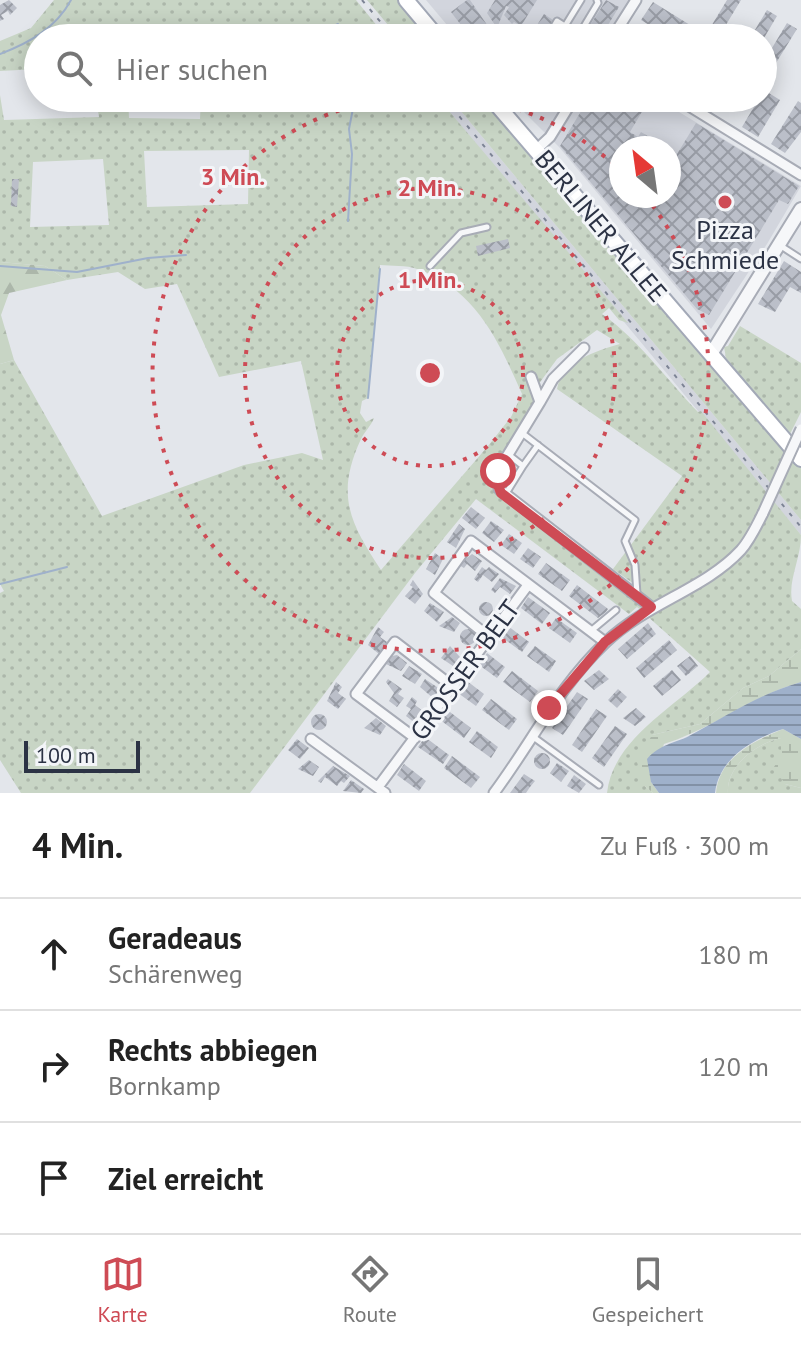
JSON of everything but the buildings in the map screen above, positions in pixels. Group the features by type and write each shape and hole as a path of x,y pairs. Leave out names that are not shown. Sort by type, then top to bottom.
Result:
{"main road":[{"path":"406,0 426,24"},
{"name":"BERLINER ALLEE","path":"503,112 801,459"}],"street":[{"path":"620,24 633,1"},
{"path":"536,150 550,137 565,112"},
{"path":"699,112 801,175"},
{"path":"711,354 801,209"},
{"path":"584,348 553,379 496,477 505,496 651,607"},
{"path":"531,377 540,402"},
{"path":"494,793 564,687 605,642 651,607 722,567 743,548 763,513 801,429"},
{"path":"489,637 434,593 471,541 528,585"},
{"name":"GROSSER BELT","path":"381,790 452,686 528,585 605,642"},
{"path":"415,738 356,694 395,642 452,686"},
{"path":"311,739 381,790"}],"lane":[{"path":"566,24 581,0"},
{"path":"585,24 597,0"},
{"path":"430,266 461,233 487,227"},
{"path":"780,245 801,259"},
{"path":"522,433 635,520 625,541 635,565 637,595"},
{"path":"505,496 538,445"},
{"path":"508,454 523,466"},
{"path":"591,631 616,610"},
{"path":"532,736 599,785"}],"shaded area":[{"path":"426,0 631,0 616,24 446,24"},
{"path":"450,112 462,112 801,520 801,535"},
{"path":"524,112 679,112 801,186 711,329 610,208 681,208 681,136 609,136 609,207 559,147"}],"green space":[{"path":"54,0 356,0 376,24 34,24"},
{"path":"367,0 400,0 418,24 387,24"},
{"path":"24,31 24,70 0,71 0,41"},
{"path":"0,95 4,120 99,117 98,112 129,112 129,118 200,119 200,112 450,112 628,323 619,320 609,308 602,314 640,348 698,412 701,411 801,535 791,593 792,601 801,609 801,649 769,676 743,688 700,724 652,735 645,786 653,793 607,793 612,774 633,740 710,672 637,607 629,614 476,499 415,573 250,793 21,793 0,760 0,593 4,591 0,584 0,364 14,360 102,516 244,465 302,453 323,460 301,361 219,377 177,284 145,289 118,272 67,280 45,266 0,262","holes":["249,150 248,204 147,207 144,151","103,159 109,225 30,227 33,162","380,265 417,269 455,290 470,304 494,337 522,394 511,417 488,446 381,570 354,523 348,493 353,459 362,436 374,418 366,422 360,413 362,401 368,398","597,330 620,344 573,364 560,379 557,389 682,476 613,569 641,589 634,598 501,499 494,488 495,469 535,408 531,380 538,385 557,359"]},
{"path":"462,112 492,112 795,458 801,445 801,520"},
{"path":"0,262 45,266 67,280 9,293 1,315 14,360 0,364"},
{"path":"740,326 801,363 801,412 789,436 726,358 724,347 728,346"},
{"path":"801,649 801,682 766,695 699,730 664,744 651,782 659,793 653,793 645,786 637,762 652,735 700,724 743,688 769,676"},
{"path":"783,729 801,739 801,788 785,784 774,767 781,756 781,738 753,750 732,774 728,793 716,793 719,780 731,760 750,745"},
{"path":"781,738 785,784 801,788 801,793 728,793 732,774 745,757 762,745"}],"water":[{"path":"801,682 801,739 783,729 749,744 723,770 715,793 659,793 651,782 647,759 657,750 757,699"}],"waterway":[{"path":"52,24 71,0"},
{"path":"0,54 24,43"},
{"path":"348,221 352,154 349,129 352,112"},
{"path":"0,266 77,272 148,258 186,255"},
{"path":"368,398 380,269"},
{"path":"0,584 67,567"}],"railway":[{"path":"362,0 382,24"},
{"path":"456,112 801,527"}],"place":[{"name":"Pizza Schmiede","path":"725,202"}],"route":[{"path":"498,471 496,480 501,493 651,607 605,642 582,665 549,708"}]}
